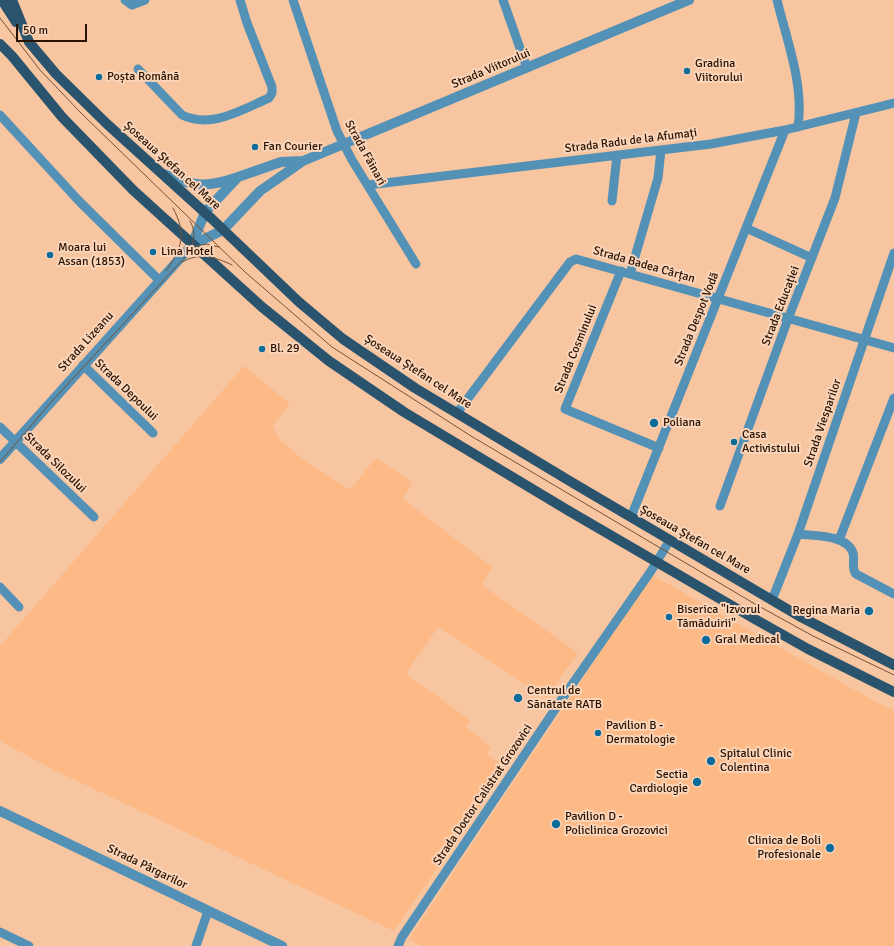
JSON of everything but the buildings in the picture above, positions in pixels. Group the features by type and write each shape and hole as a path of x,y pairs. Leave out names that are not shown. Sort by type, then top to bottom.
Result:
{"main road":[{"path":"2,0 29,42"},
{"name":"Șoseaua Ștefan cel Mare","path":"12,0 29,42 56,74 107,124 205,212 299,302 343,339 390,372 631,517 772,600 836,636 894,665"},
{"path":"0,38 12,56"},
{"path":"0,44 12,56 79,136 133,190 192,245 279,322 329,361 410,416 657,562 778,632 894,692"}],"street":[{"path":"125,0 132,5 145,0"},
{"path":"138,69 182,115 190,118 210,121 220,119 269,98 272,93 272,88 247,23 240,0"},
{"name":"Strada Făinari","path":"294,0 337,131 343,144 416,264"},
{"path":"503,0 527,68"},
{"name":"Strada Viitorului","path":"223,230 260,191 303,161 689,0"},
{"path":"777,0 800,92 801,110 798,127"},
{"name":"Strada Radu de la Afumați","path":"368,185 711,144 798,127 894,103"},
{"name":"Strada Educației","path":"720,506 840,182 856,113"},
{"path":"0,115 79,201 160,281"},
{"name":"Strada Despot Vodă","path":"631,517 719,299 784,130"},
{"path":"630,274 658,178 661,150"},
{"path":"612,201 617,156"},
{"name":"Strada Viitorului","path":"205,212 238,177 281,162 303,161"},
{"path":"158,171 181,182 192,185 216,184 238,177"},
{"path":"192,245 205,212"},
{"path":"746,228 812,258"},
{"path":"192,245 223,230"},
{"name":"Strada Lizeanu","path":"0,459 192,245"},
{"name":"Strada Viesparilor","path":"772,600 798,534 894,253"},
{"name":"Strada Badea Cârțan","path":"457,413 570,262 579,260 894,348"},
{"name":"Strada Cosminului","path":"621,271 565,409 658,448"},
{"name":"Strada Depoului","path":"83,365 153,433"},
{"path":"839,540 894,398"},
{"name":"Strada Silozului","path":"0,427 94,517"},
{"path":"798,534 839,540 849,546 852,551 854,571 856,574 894,594"},
{"name":"Strada Doctor Calistrat Grozovici","path":"398,946 402,937 564,696 657,562 670,540"},
{"path":"0,587 19,607"},
{"name":"Strada Pârgarilor","path":"0,811 282,946"},
{"path":"196,946 208,911"},
{"path":"0,932 29,946"}],"shaded area":[{"path":"244,366 290,404 273,425 279,439 300,457 350,490 376,458 412,482 403,499 492,567 482,585 578,653 546,698 438,627 406,674 470,720 466,727 491,747 486,754 507,767 394,931 56,771 0,741 0,646"},
{"name":"Spitalul Clinic Colentina","path":"652,575 876,702 894,710 894,946 422,946 409,939"}],"tram line":[{"path":"0,18 40,70 81,113 245,272 332,347 471,436 755,604 813,636 894,675"},
{"path":"166,271 176,255 181,241 180,226 173,208"},
{"path":"0,462 53,400 186,256 194,239 190,221"},
{"path":"190,248 206,244 219,247"},
{"path":"182,262 201,256 220,260 232,265"}],"place":[{"name":"Gradina Viitorului","path":"687,71"},
{"name":"Poșta Română","path":"99,77"},
{"name":"Fan Courier","path":"255,147"},
{"name":"Lina Hotel","path":"153,252"},
{"name":"Moara lui Assan (1853)","path":"50,255"},
{"name":"Bl. 29","path":"262,349"},
{"name":"Poliana","path":"654,423"},
{"name":"Casa Activistului","path":"734,442"},
{"name":"Regina Maria","path":"869,611"},
{"name":"Biserica \"Izvorul Tămăduirii\"","path":"669,617"},
{"name":"Gral Medical","path":"706,640"},
{"name":"Centrul de Sănătate RATB","path":"518,698"},
{"name":"Pavilion B - Dermatologie","path":"598,733"},
{"name":"Spitalul Clinic Colentina","path":"711,761"},
{"name":"Sectia Cardiologie","path":"697,782"},
{"name":"Pavilion D - Policlinica Grozovici","path":"556,824"},
{"name":"Clinica de Boli Profesionale","path":"830,848"}]}
